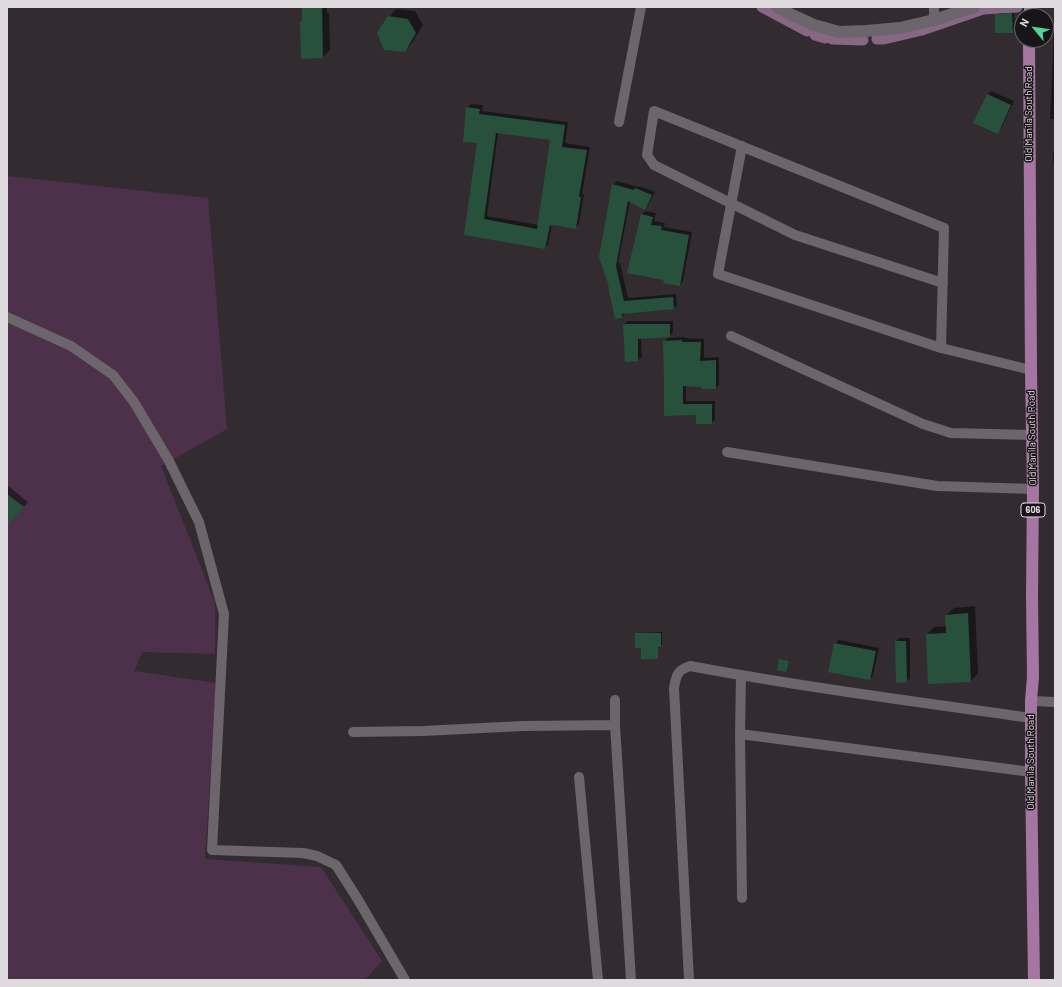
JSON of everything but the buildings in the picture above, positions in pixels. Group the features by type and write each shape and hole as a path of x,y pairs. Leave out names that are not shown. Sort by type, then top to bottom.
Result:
{"main road":[{"name":"Old Manila South Road","path":"1029,48 1033,489 1033,678 1031,701 1031,772 1034,980"}],"street":[{"path":"619,122 641,7"},
{"path":"777,7 814,25 839,32 900,28 934,20 974,7"},
{"path":"934,7 934,20"},
{"path":"941,348 943,284 944,228 654,111 647,155 654,165 796,235 943,284"},
{"path":"742,146 718,274 941,348 1031,370"},
{"path":"7,317 71,346 114,374 134,402 169,461 199,522 224,614 212,850 303,853 317,856 336,866 357,898 405,980"},
{"path":"731,336 924,424 951,433 1032,435"},
{"path":"727,452 938,486 1033,489"},
{"path":"689,980 674,688 676,676 682,668 690,666 848,693 1031,718"},
{"path":"741,675 740,734 742,898"},
{"path":"615,700 615,725 631,980"},
{"path":"1031,701 1055,702"},
{"path":"353,732 423,731 524,726 615,725"},
{"path":"740,734 1031,772"},
{"path":"579,777 598,980"}],"shaded area":[{"path":"7,176 208,198 227,429 161,466 215,603 215,654 142,652 134,671 216,683 205,859 321,867 382,961 365,980 7,980"}],"waterway":[{"path":"762,7 807,31"},
{"path":"877,39 884,39 922,30 983,9 1017,7"},
{"path":"815,35 825,38"},
{"path":"832,39 863,40"}]}
